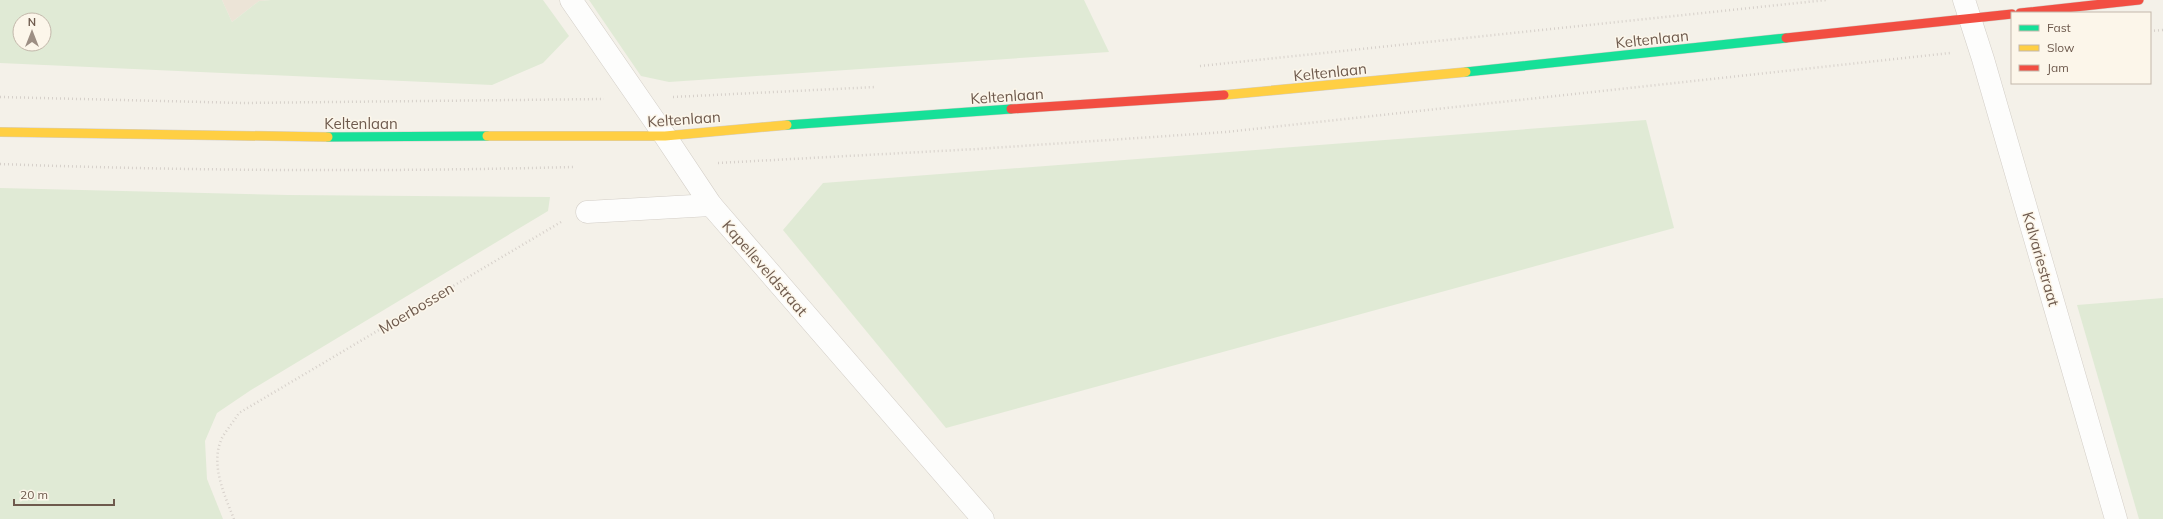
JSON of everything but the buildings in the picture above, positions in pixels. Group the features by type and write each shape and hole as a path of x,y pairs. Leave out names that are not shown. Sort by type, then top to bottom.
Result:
{"main road":[{"path":"2029,12 2139,0"},
{"name":"Keltenlaan","path":"0,132 262,137 665,136 834,121 1259,93 1529,66 1967,9 2011,14"}],"street":[{"name":"Kapelleveldstraat","path":"572,0 711,205 983,519"},
{"name":"Kalvariestraat","path":"1967,9 2116,519"},
{"path":"587,212 711,205"}],"path":[{"path":"1195,66 1826,0"},
{"path":"2151,31 2163,30"},
{"path":"0,97 243,103 640,99 884,87"},
{"name":"Moerbossen","path":"234,519 220,482 217,461 222,437 239,413 551,226 587,212"}],"shaded area":[{"path":"222,0 271,0 259,1 232,22"}],"green space":[{"path":"0,0 222,0 232,22 259,1 271,0 543,0 569,36 543,63 492,85 0,63"},
{"path":"589,0 1084,0 1109,52 669,82 641,76"},
{"path":"1646,120 1674,228 946,428 783,230 823,183"},
{"path":"0,188 288,195 550,197 548,211 251,390 217,413 205,441 207,479 223,519 0,519"},
{"path":"2163,298 2163,519 2139,519 2077,305"}],"traffic: fast":[{"path":"1466,72 1786,38"},
{"path":"787,125 1011,109"},
{"path":"328,137 487,136"}],"traffic: slow":[{"path":"1224,95 1466,72"},
{"path":"487,136 665,136 787,125"},
{"path":"0,132 328,137"}],"traffic: jam":[{"path":"2029,12 2139,0"},
{"path":"1786,38 2011,14"},
{"path":"1011,109 1224,95"}]}
